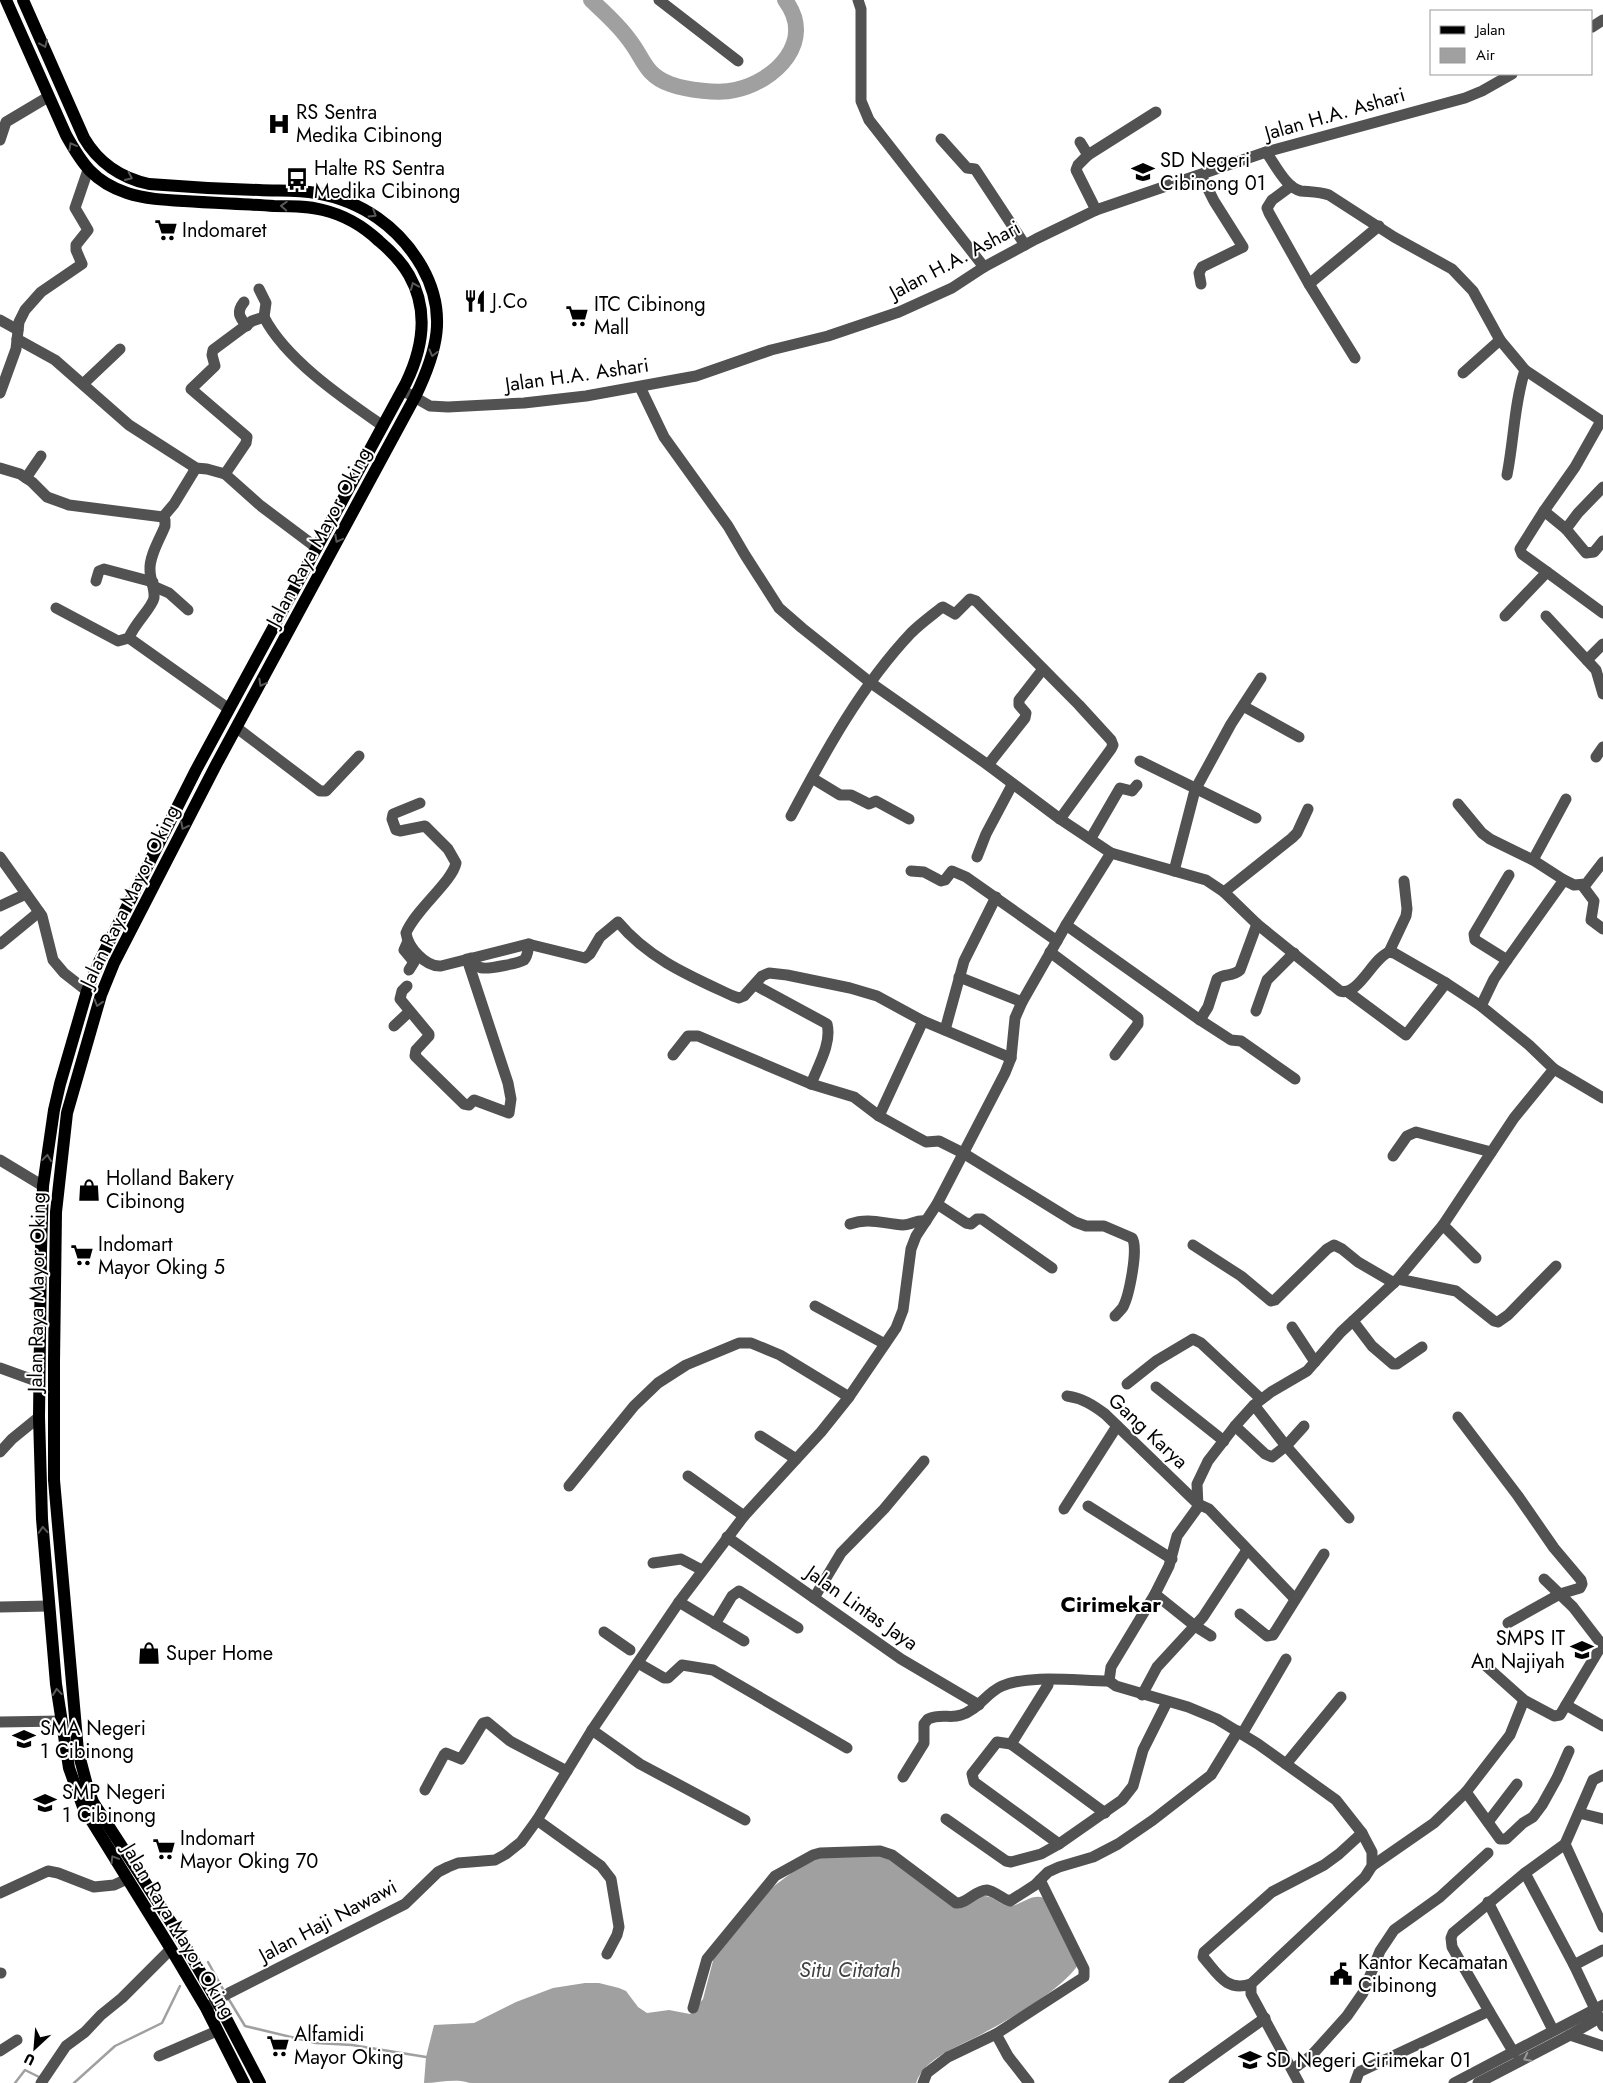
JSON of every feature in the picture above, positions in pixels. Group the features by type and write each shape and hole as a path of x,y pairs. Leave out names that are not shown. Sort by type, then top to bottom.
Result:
{"main road":[{"name":"Jalan Raya Mayor Oking","path":"6,0 66,135 88,170 105,183 136,196 172,200 311,207 324,210 353,221 373,235 399,259 413,282 420,301 422,327 419,349 414,365 402,390 182,796 112,936 87,991 54,1110 44,1186 39,1382 42,1519 61,1721 69,1768 76,1793 206,2008 244,2083"},
{"name":"Jalan Raya Mayor Oking","path":"23,0 84,138 93,152 108,166 139,182 149,184 314,193 353,203 385,222 414,254 426,275 437,310 437,334 425,377 196,802 112,968 101,995 73,1088 63,1138 58,1188 54,1352 54,1480 71,1685 78,1751 82,1769 88,1789 102,1818 223,1997 260,2083"},
{"path":"303,575 316,582"},
{"path":"182,796 196,802"},
{"path":"40,1353 54,1352"}],"street":[{"path":"659,0 738,61"},
{"path":"858,0 862,9 861,101 864,110 869,120 984,267"},
{"name":"Jalan H.A. Ashari","path":"402,390 430,406 448,408 548,401 640,387 696,376 771,350 828,336 881,318 952,288 984,267 1096,210 1266,152 1465,98 1510,75"},
{"path":"0,140 6,122 48,97"},
{"path":"1096,210 1076,170 1088,156 1156,112"},
{"path":"941,139 967,168 975,169 1025,245"},
{"path":"1080,142 1088,156"},
{"path":"1266,152 1291,186 1300,190 1330,195 1394,237 1452,269 1480,300 1500,340 1525,370 1602,422 1575,467 1520,549 1522,554 1568,585 1603,613"},
{"path":"0,393 16,349 18,322 41,292 82,264 76,250 76,245 88,230 75,208 88,170"},
{"path":"1201,175 1214,201 1243,247 1202,267 1199,273 1201,284"},
{"path":"1291,186 1272,200 1268,208 1309,284 1355,358"},
{"path":"1309,284 1379,226"},
{"path":"259,289 266,303 264,317 281,341 320,379 383,426"},
{"path":"244,302 238,310 238,315 247,326"},
{"path":"225,474 246,444 247,437 191,389 215,366 212,355 213,350 252,322 264,317"},
{"path":"0,320 18,335 55,360 129,425 196,468 225,474 255,501 317,548"},
{"path":"1463,373 1500,340"},
{"path":"83,384 120,349"},
{"path":"1507,475 1516,405 1525,370"},
{"path":"640,387 664,437 728,526 779,608 871,683 988,765 1012,785 1111,853 1206,880 1224,892 1257,924 1334,988 1348,992 1406,1035 1446,983"},
{"path":"26,478 41,456"},
{"path":"163,517 174,504 196,468"},
{"path":"1,472 12,470 26,478 47,497 69,505 163,517"},
{"path":"1566,529 1578,513 1603,487"},
{"path":"1544,511 1566,529 1586,553 1591,554 1602,546"},
{"path":"56,608 118,642 129,638 138,621 153,601 150,564 165,525 163,517"},
{"path":"96,581 99,571 104,569 153,584 169,593 188,610"},
{"path":"1505,616 1547,572"},
{"path":"791,816 850,714 871,683 912,631 942,607 955,614 970,599 976,601 1044,669 1111,740 1113,745 1060,819"},
{"path":"1546,616 1599,674 1603,694"},
{"path":"129,638 229,709"},
{"path":"1587,660 1603,644"},
{"path":"988,765 1026,718 1026,713 1019,705 1019,700 1044,669"},
{"path":"1174,871 1195,790 1261,678"},
{"path":"1243,706 1299,737"},
{"path":"236,728 320,791 326,790 359,756"},
{"path":"1596,757 1603,747"},
{"path":"1140,761 1195,790 1256,818"},
{"path":"812,778 844,796 851,795 869,804 876,801 909,819"},
{"path":"977,857 986,834 1012,785"},
{"path":"1091,838 1120,788 1132,791 1137,785"},
{"path":"1533,860 1566,799"},
{"path":"420,803 393,814 392,819 396,830 400,831 425,826 448,849 456,863 453,871 408,927 406,933 408,941 420,956 433,966 441,966 529,944 586,958 600,937 618,922 630,936 676,970 733,996 739,998 744,996 762,976 769,973 787,975 877,996 923,1021 1010,1058"},
{"path":"1458,804 1482,833 1490,839 1533,860 1574,885 1582,885 1589,882 1603,862"},
{"path":"1224,892 1292,838 1297,833 1308,809"},
{"name":"Jalan Haji Nawawi","path":"206,2008 223,1997 405,1904 438,1872 458,1863 494,1860 506,1854 521,1842 537,1820 636,1656 744,1516 822,1432 849,1397 900,1319 905,1298 911,1249 916,1236 937,1204 998,1087 1010,1058 1015,1018 1022,1002 1066,925 1111,853"},
{"path":"0,857 39,912 53,960 64,973 87,991"},
{"path":"911,871 924,872 941,881 945,880 950,872 966,877 1057,941"},
{"path":"1507,960 1475,940 1474,934 1509,875"},
{"path":"1481,1006 1494,979 1564,880"},
{"path":"1348,992 1354,988 1379,958 1389,952 1408,909 1404,881"},
{"path":"1582,885 1594,901 1591,920 1603,930"},
{"path":"0,906 26,894"},
{"path":"945,1030 959,977 971,944 996,897"},
{"path":"0,944 39,912"},
{"path":"1200,1020 1208,1007 1217,979 1235,974 1240,970 1257,924"},
{"path":"1066,925 1200,1020 1230,1040 1240,1041 1295,1079"},
{"path":"408,941 404,950 414,962 409,970"},
{"path":"1050,952 1138,1018 1138,1024 1115,1055"},
{"path":"1389,952 1446,983 1481,1006 1529,1045 1554,1069 1603,1098"},
{"path":"1256,1011 1267,980 1294,953"},
{"path":"407,986 402,991 400,999 429,1034 415,1054 424,1066 464,1104 469,1104 474,1100 509,1113 511,1099 508,1083 469,959"},
{"path":"959,977 1022,1002"},
{"path":"755,985 827,1024 826,1047 811,1084"},
{"path":"394,1026 409,1012"},
{"path":"879,1116 923,1021"},
{"path":"673,1055 686,1038 694,1035 811,1084 854,1097 879,1116 925,1141 938,1141 963,1153 1074,1222 1086,1226 1104,1226 1132,1238 1136,1248 1131,1275 1124,1305 1115,1316"},
{"path":"1109,1681 1110,1672 1116,1658 1155,1594 1172,1559 1177,1536 1198,1504 1196,1489 1200,1475 1224,1441 1257,1402 1302,1374 1353,1321 1396,1281 1443,1225 1514,1118 1554,1069"},
{"path":"1392,1156 1407,1136 1416,1132 1491,1152"},
{"path":"0,1160 44,1186"},
{"path":"937,1204 966,1223 971,1224 977,1219 982,1219 1052,1268"},
{"path":"850,1224 864,1220 903,1225 918,1220 926,1221"},
{"path":"1443,1225 1476,1258"},
{"path":"1193,1245 1241,1276 1271,1301 1275,1300 1334,1245 1342,1248 1362,1265 1396,1281 1456,1291 1494,1321 1498,1322 1508,1315 1556,1266"},
{"path":"816,1306 885,1344"},
{"path":"1353,1321 1372,1346 1392,1364 1398,1364 1422,1347"},
{"path":"1292,1327 1315,1362"},
{"path":"1127,1384 1156,1360 1193,1339 1201,1343 1257,1402 1286,1446 1349,1518"},
{"path":"569,1486 634,1406 658,1383 686,1365 739,1343 751,1343 780,1355 849,1397"},
{"path":"1,1370 39,1382"},
{"path":"1156,1388 1224,1441"},
{"name":"Gang Karya","path":"1067,1396 1076,1397 1094,1406 1117,1426 1198,1504 1209,1509 1295,1599"},
{"path":"0,1452 12,1439 39,1417"},
{"path":"1458,1417 1582,1584 1580,1588 1560,1594 1508,1623"},
{"path":"1064,1509 1117,1426"},
{"path":"1235,1426 1269,1456 1275,1456 1304,1426"},
{"path":"760,1436 796,1459"},
{"path":"814,1598 841,1553 884,1508 924,1461"},
{"path":"688,1476 744,1516"},
{"path":"1088,1506 1172,1559"},
{"name":"Jalan Lintas Jaya","path":"727,1537 902,1659 979,1705"},
{"path":"1142,1695 1157,1667 1195,1626 1217,1598 1247,1550"},
{"path":"1240,1614 1267,1636 1272,1636 1324,1554"},
{"path":"654,1563 681,1559 702,1570"},
{"path":"1486,1666 1524,1700 1543,1712 1554,1716 1560,1715 1602,1644 1588,1624 1544,1579"},
{"path":"715,1624 732,1596 740,1591 798,1628"},
{"path":"1155,1594 1195,1626 1211,1636"},
{"path":"679,1602 744,1641"},
{"path":"0,1607 49,1606"},
{"path":"604,1632 664,1678 670,1676 685,1664 713,1670 847,1748"},
{"path":"693,2008 707,1959 776,1876 813,1855 863,1852 892,1855 953,1901 960,1904 977,1893 987,1890 1010,1901 1053,1869 1093,1857 1118,1844 1153,1820 1211,1775 1286,1659"},
{"path":"903,1777 924,1743 924,1724 928,1719 942,1715 960,1716 979,1705 1000,1687 1018,1682 1036,1680 1109,1681 1121,1688 1202,1712 1240,1732 1332,1796 1362,1833 1372,1852 1372,1866"},
{"path":"1011,1744 1048,1685"},
{"path":"1286,1764 1341,1697"},
{"path":"1362,1833 1324,1865 1272,1892 1204,1952 1204,1957 1227,1983 1238,1987 1251,1984 1365,1877 1372,1866 1434,1823 1466,1792 1510,1735 1524,1700"},
{"path":"946,1819 993,1853 1008,1861 1041,1854 1059,1844 1122,1800 1133,1786 1146,1744 1167,1702"},
{"path":"1566,1705 1603,1726"},
{"path":"0,1722 61,1721"},
{"path":"425,1790 444,1755 450,1753 461,1759 483,1722 487,1722 510,1741 567,1771"},
{"path":"592,1730 640,1764 745,1820"},
{"path":"1059,1844 972,1779 972,1774 994,1744 1001,1741 1011,1744 1105,1813"},
{"path":"1466,1792 1503,1840 1534,1817 1547,1797 1568,1751"},
{"path":"1514,2053 1452,1947 1451,1938 1457,1928 1488,1902 1524,1873 1565,1844 1593,1780 1603,1774"},
{"path":"1488,1822 1517,1784"},
{"path":"1579,1813 1603,1819"},
{"path":"537,1820 601,1866 611,1879 619,1927 607,1954"},
{"path":"1565,1844 1603,1927"},
{"path":"1293,2069 1311,2056 1347,2016 1363,1993 1380,1950 1394,1930 1440,1897 1488,1852"},
{"path":"0,1893 48,1871 94,1887 114,1885 127,1879"},
{"path":"1524,1873 1574,1966 1596,2016"},
{"path":"923,2083 927,2073 948,2057 996,2034 1084,1977 1084,1969 1040,1880"},
{"path":"1488,1902 1553,2030"},
{"path":"42,2080 66,2046 85,2032 101,2015 122,1998 171,1949"},
{"path":"1574,1966 1603,1950"},
{"path":"1251,1984 1251,1994 1299,2083"},
{"path":"1355,2083 1359,2072 1489,2011"},
{"path":"1454,2083 1514,2053 1553,2030 1596,2016"},
{"path":"1478,2083 1570,2035 1596,2016"},
{"path":"1584,2040 1596,2016"},
{"path":"1174,2083 1265,2018"},
{"path":"158,2056 217,2031"},
{"path":"996,2034 1008,2056 1029,2083"},
{"path":"1570,2035 1603,2046"},
{"path":"0,2051 17,2040"}],"water":[{"name":"Situ Citatah","path":"874,1855 888,1858 954,1908 962,1907 983,1896 990,1897 1009,1906 1030,1898 1044,1898 1078,1965 1059,1985 1034,2004 935,2059 927,2066 916,2083 470,2083 453,2081 424,2083 426,2057 434,2025 474,2023 516,2002 553,1988 585,1983 599,1983 626,1991 638,2007 647,2013 669,2010 690,2014 703,1999 714,1957 766,1892 798,1868 819,1858"}],"waterway":[{"path":"591,0 612,19 655,76 670,84 685,88 720,92 735,90 764,78 787,57 794,44 796,30 793,15 785,0"},
{"path":"208,1962 224,1991"},
{"path":"74,2083 115,2046 162,2023 180,1986"},
{"path":"228,1998 245,2026 316,2043 352,2045 426,2057"},
{"path":"15,2083 25,2070 41,2078"}],"place":[{"name":"RS Sentra Medika Cibinong","path":"279,124"},
{"name":"SD Negeri Cibinong 01","path":"1143,172"},
{"name":"Halte RS Sentra Medika Cibinong","path":"297,179"},
{"name":"Indomaret","path":"166,230"},
{"name":"J.Co","path":"475,301"},
{"name":"ITC Cibinong Mall","path":"577,316"},
{"name":"Holland Bakery Cibinong","path":"89,1190"},
{"name":"Indomart Mayor Oking 5","path":"82,1255"},
{"name":"SMPS IT An Najiyah","path":"1582,1650"},
{"name":"Super Home","path":"149,1653"},
{"name":"SMA Negeri 1 Cibinong","path":"24,1739"},
{"name":"SMP Negeri 1 Cibinong","path":"45,1803"},
{"name":"Indomart Mayor Oking 70","path":"164,1849"},
{"name":"Kantor Kecamatan Cibinong","path":"1341,1974"},
{"name":"Alfamidi Mayor Oking","path":"278,2046"},
{"name":"SD Negeri Cirimekar 01","path":"1250,2060"}],"district":[{"name":"Cirimekar","path":"1111,1604"}]}
